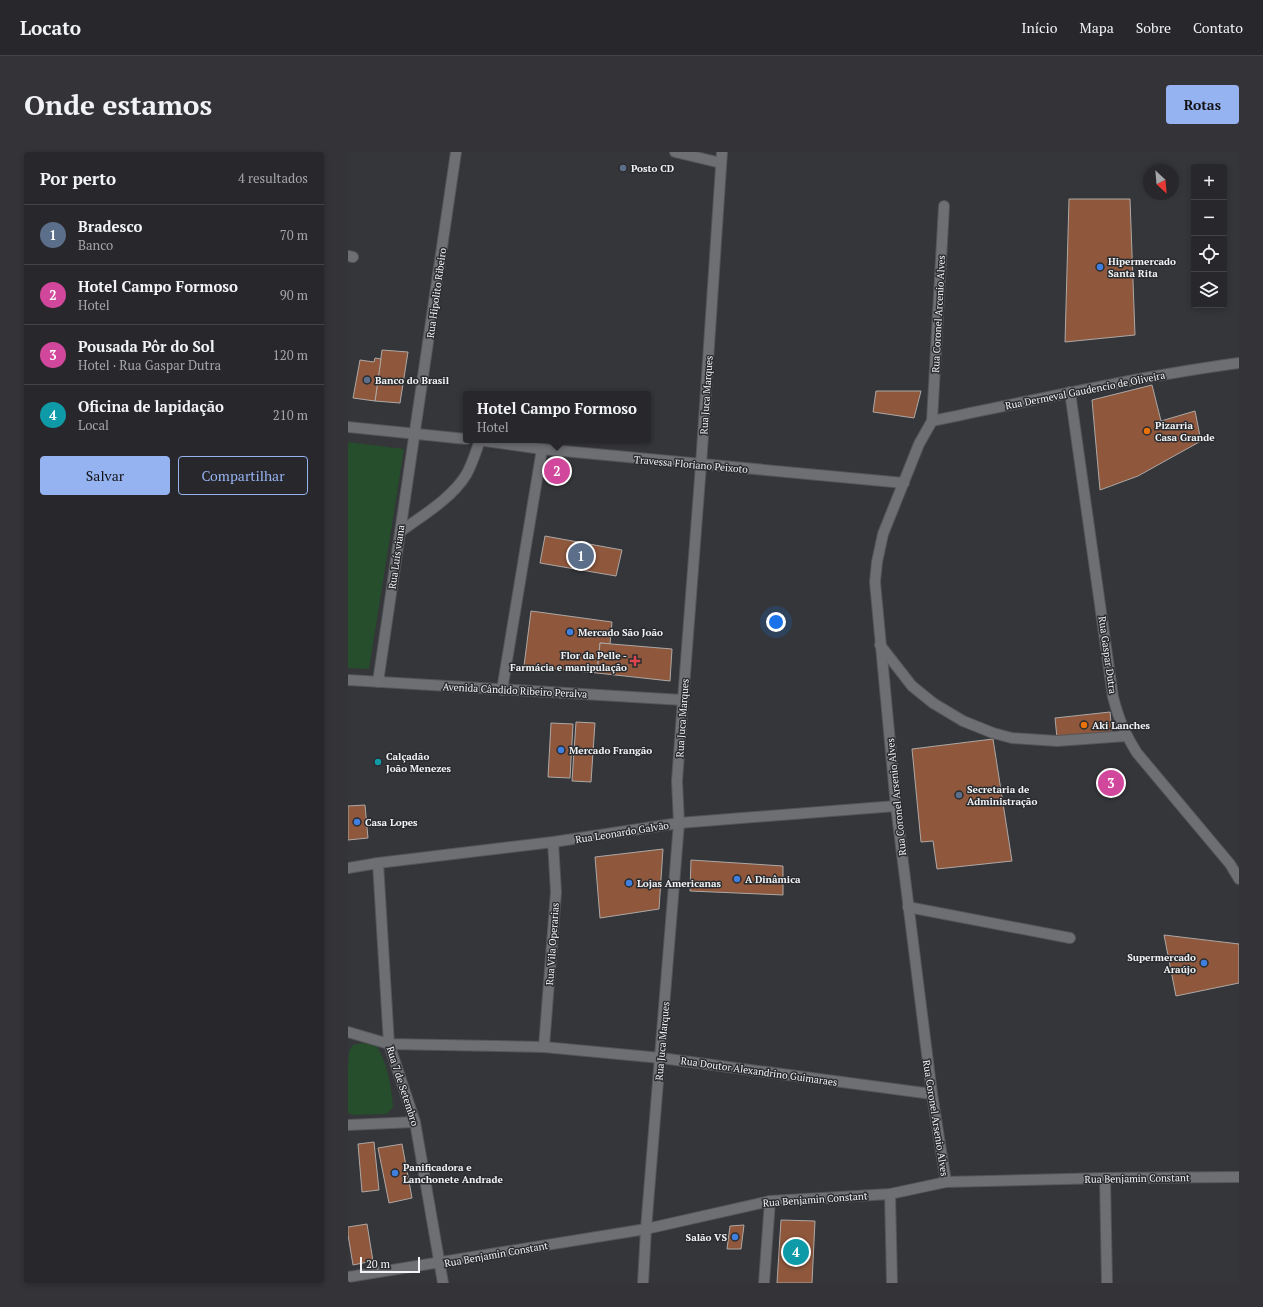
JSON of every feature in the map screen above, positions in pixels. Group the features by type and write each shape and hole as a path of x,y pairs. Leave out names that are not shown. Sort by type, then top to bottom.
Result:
{"street":[{"name":"Rua Hipolito Ribeiro","path":"416,433 456,152"},
{"path":"675,152 721,163"},
{"name":"Rua Juca Marques","path":"643,1283 646,1229 680,822 678,781 682,700 701,465 722,152"},
{"name":"Rua Coronel Arcenio Alves","path":"932,421 944,206"},
{"name":"Rua Dermeval Gaudencio de Oliveira","path":"932,421 1070,392 1239,363"},
{"name":"Rua Gaspar Dutra","path":"1070,392 1113,697 1120,720 1126,736 1137,753 1230,864 1239,879"},
{"name":"Rua Coronel Arsenio Alves","path":"932,421 919,444 883,534 877,562 875,582 896,806 932,1094 946,1182"},
{"path":"348,427 463,439"},
{"name":"Rua Luís viana","path":"378,682 416,433"},
{"path":"400,532 436,506 451,493 466,475 478,443"},
{"name":"Travessa Floriano Peixoto","path":"500,443 542,449 701,465 904,483"},
{"path":"502,690 542,449"},
{"path":"880,645 912,686 933,703 963,721 993,733 1012,738 1057,741 1126,736"},
{"name":"Avenida Cândido Ribeiro Peralva","path":"348,680 682,700"},
{"name":"Rua Leonardo Galvão","path":"348,868 553,842 680,822 896,806"},
{"name":"Rua Vila Operarias","path":"544,1047 556,892 553,842"},
{"name":"Rua 7 de Setembro","path":"378,863 389,1044 415,1122 442,1283"},
{"path":"908,907 1070,938"},
{"name":"Rua Doutor Alexandrino Guimaraes","path":"348,1032 389,1044 544,1047 661,1058 932,1094"},
{"path":"348,1125 415,1122"},
{"name":"Rua Benjamin Constant","path":"348,1277 646,1229 770,1200 890,1194 946,1182 1105,1178 1239,1177"},
{"path":"1105,1178 1107,1283"},
{"path":"890,1194 892,1283"},
{"path":"764,1283 770,1200"}],"green space":[{"path":"348,442 404,449 369,669 348,668"},
{"path":"362,1043 376,1045 386,1067 393,1107 387,1114 354,1115 348,1113 349,1051 353,1045"}],"building":[{"name":"Hipermercado Santa Rita","path":"1069,199 1130,199 1135,335 1065,342"},
{"path":"382,350 408,352 400,403 375,401"},
{"name":"Banco do Brasil","path":"375,358 381,359 375,401 353,398 360,360 374,362"},
{"name":"Pizarria Casa Grande","path":"1152,385 1161,421 1195,411 1201,441 1138,476 1100,490 1092,400"},
{"path":"876,391 921,391 914,418 873,412"},
{"path":"545,536 622,550 616,576 540,563"},
{"name":"Mercado São João","path":"531,611 612,622 610,644 600,643 597,673 524,666"},
{"name":"Flor da Pelle - Farmácia e manipulação","path":"600,643 672,649 670,681 597,673"},
{"name":"Aki Lanches","path":"1110,712 1112,733 1057,738 1055,718"},
{"path":"576,722 595,723 591,782 572,781"},
{"name":"Mercado Frangão","path":"551,723 573,724 570,778 548,777"},
{"name":"Secretaria de Administração","path":"993,739 1012,861 937,869 933,841 921,842 912,749"},
{"name":"Casa Lopes","path":"365,805 368,838 348,840 348,806"},
{"name":"Lojas Americanas","path":"663,849 659,909 600,918 595,857"},
{"name":"A Dinâmica","path":"691,860 783,866 783,895 690,891"},
{"name":"Supermercado Araújo","path":"1164,935 1239,944 1239,983 1176,996"},
{"path":"374,1142 379,1190 362,1192 358,1144"},
{"name":"Panificadora e Lanchonete Andrade","path":"402,1144 412,1198 389,1203 378,1148"},
{"path":"781,1220 815,1221 812,1283 777,1283"},
{"path":"367,1224 373,1261 353,1265 348,1227"},
{"name":"Salão VS","path":"744,1225 741,1249 727,1249 730,1226"}],"place":[{"name":"Posto CD","path":"623,168"},
{"name":"Hipermercado Santa Rita","path":"1100,267"},
{"name":"Banco do Brasil","path":"367,380"},
{"name":"Pizarria Casa Grande","path":"1147,431"},
{"name":"Hotel Campo Formoso","path":"557,471"},
{"name":"Bradesco","path":"581,556"},
{"name":"Mercado São João","path":"570,632"},
{"name":"Flor da Pelle - Farmácia e manipulação","path":"635,661"},
{"name":"Aki Lanches","path":"1084,725"},
{"name":"Mercado Frangão","path":"561,750"},
{"name":"Calçadão João Menezes","path":"378,762"},
{"name":"Pousada Pôr do Sol","path":"1111,783"},
{"name":"Secretaria de Administração","path":"959,795"},
{"name":"Casa Lopes","path":"357,822"},
{"name":"A Dinâmica","path":"737,879"},
{"name":"Lojas Americanas","path":"629,883"},
{"name":"Supermercado Araújo","path":"1204,963"},
{"name":"Panificadora e Lanchonete Andrade","path":"395,1173"},
{"name":"Salão VS","path":"735,1237"},
{"name":"Oficina de lapidação","path":"796,1252"}]}
